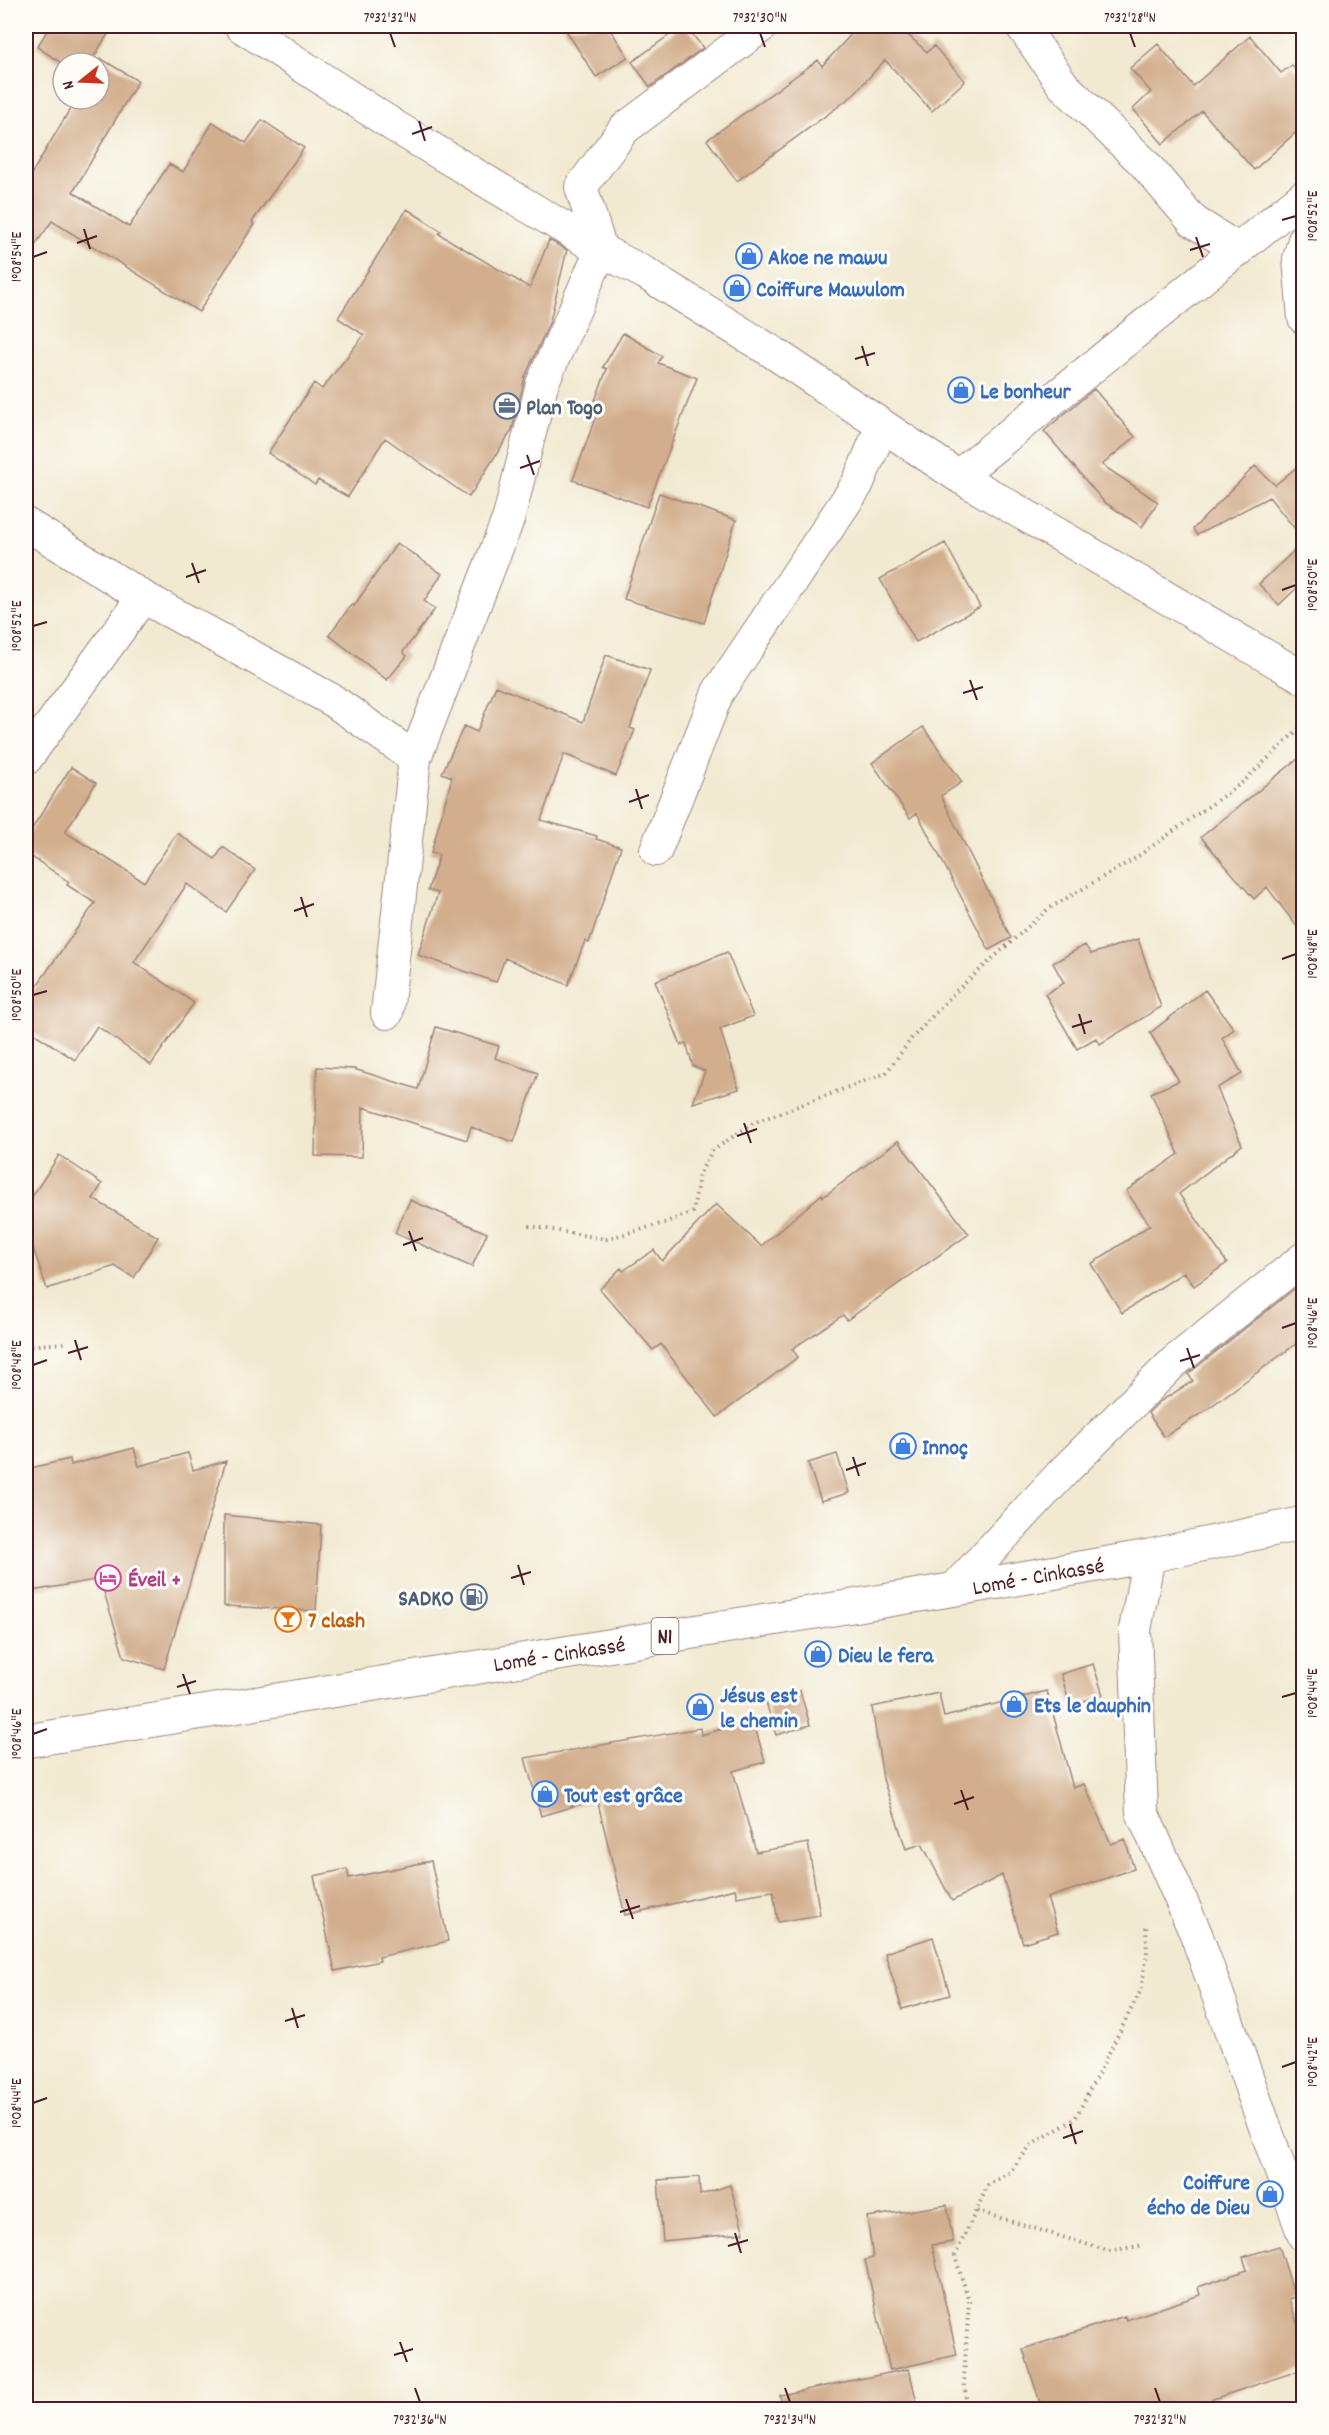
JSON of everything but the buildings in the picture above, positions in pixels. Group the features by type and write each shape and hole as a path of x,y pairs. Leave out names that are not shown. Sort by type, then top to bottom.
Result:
{"highway":[{"name":"Lomé - Cinkassé","path":"26,1742 1149,1556 1304,1523"}],"street":[{"path":"241,26 396,128 601,250 645,273 774,353 958,476 1304,678"},
{"path":"1022,26 1063,85 1143,162 1193,221 1239,250"},
{"path":"387,1013 415,758 509,517 542,384 601,250 581,187 624,129 750,29"},
{"path":"958,476 1304,196"},
{"path":"1304,240 1299,259 1304,318"},
{"path":"656,850 718,692 857,485 882,426"},
{"path":"26,524 143,597 332,700 415,758"},
{"path":"26,759 143,597"},
{"path":"954,1589 1066,1469 1174,1362 1304,1258"},
{"path":"1149,1556 1135,1630 1142,1812 1196,1934 1304,2236"}],"path":[{"path":"529,1226 606,1239 664,1223 693,1212 699,1175 712,1151 753,1123 886,1072 912,1038 954,993 1048,909 1134,858 1244,782 1304,724"},
{"path":"26,1346 65,1343"},
{"path":"967,2409 964,2377 969,2301 955,2256 988,2185 1010,2172 1031,2145 1075,2119 1141,1990 1147,1955 1146,1923"},
{"path":"977,2211 1109,2251 1144,2245"}],"place":[{"name":"Akoe ne mawu","path":"749,256"},
{"name":"Coiffure Mawulom","path":"737,288"},
{"name":"Le bonheur","path":"961,390"},
{"name":"Plan Togo","path":"507,406"},
{"name":"Innoç","path":"903,1446"},
{"name":"Éveil +","path":"108,1578"},
{"name":"SADKO","path":"474,1597"},
{"name":"7 clash","path":"288,1619"},
{"name":"Dieu le fera","path":"818,1654"},
{"name":"Ets le dauphin","path":"1014,1704"},
{"name":"Jésus est le chemin","path":"700,1707"},
{"name":"Tout est grâce","path":"545,1794"},
{"name":"Coiffure écho de Dieu","path":"1270,2194"}]}
